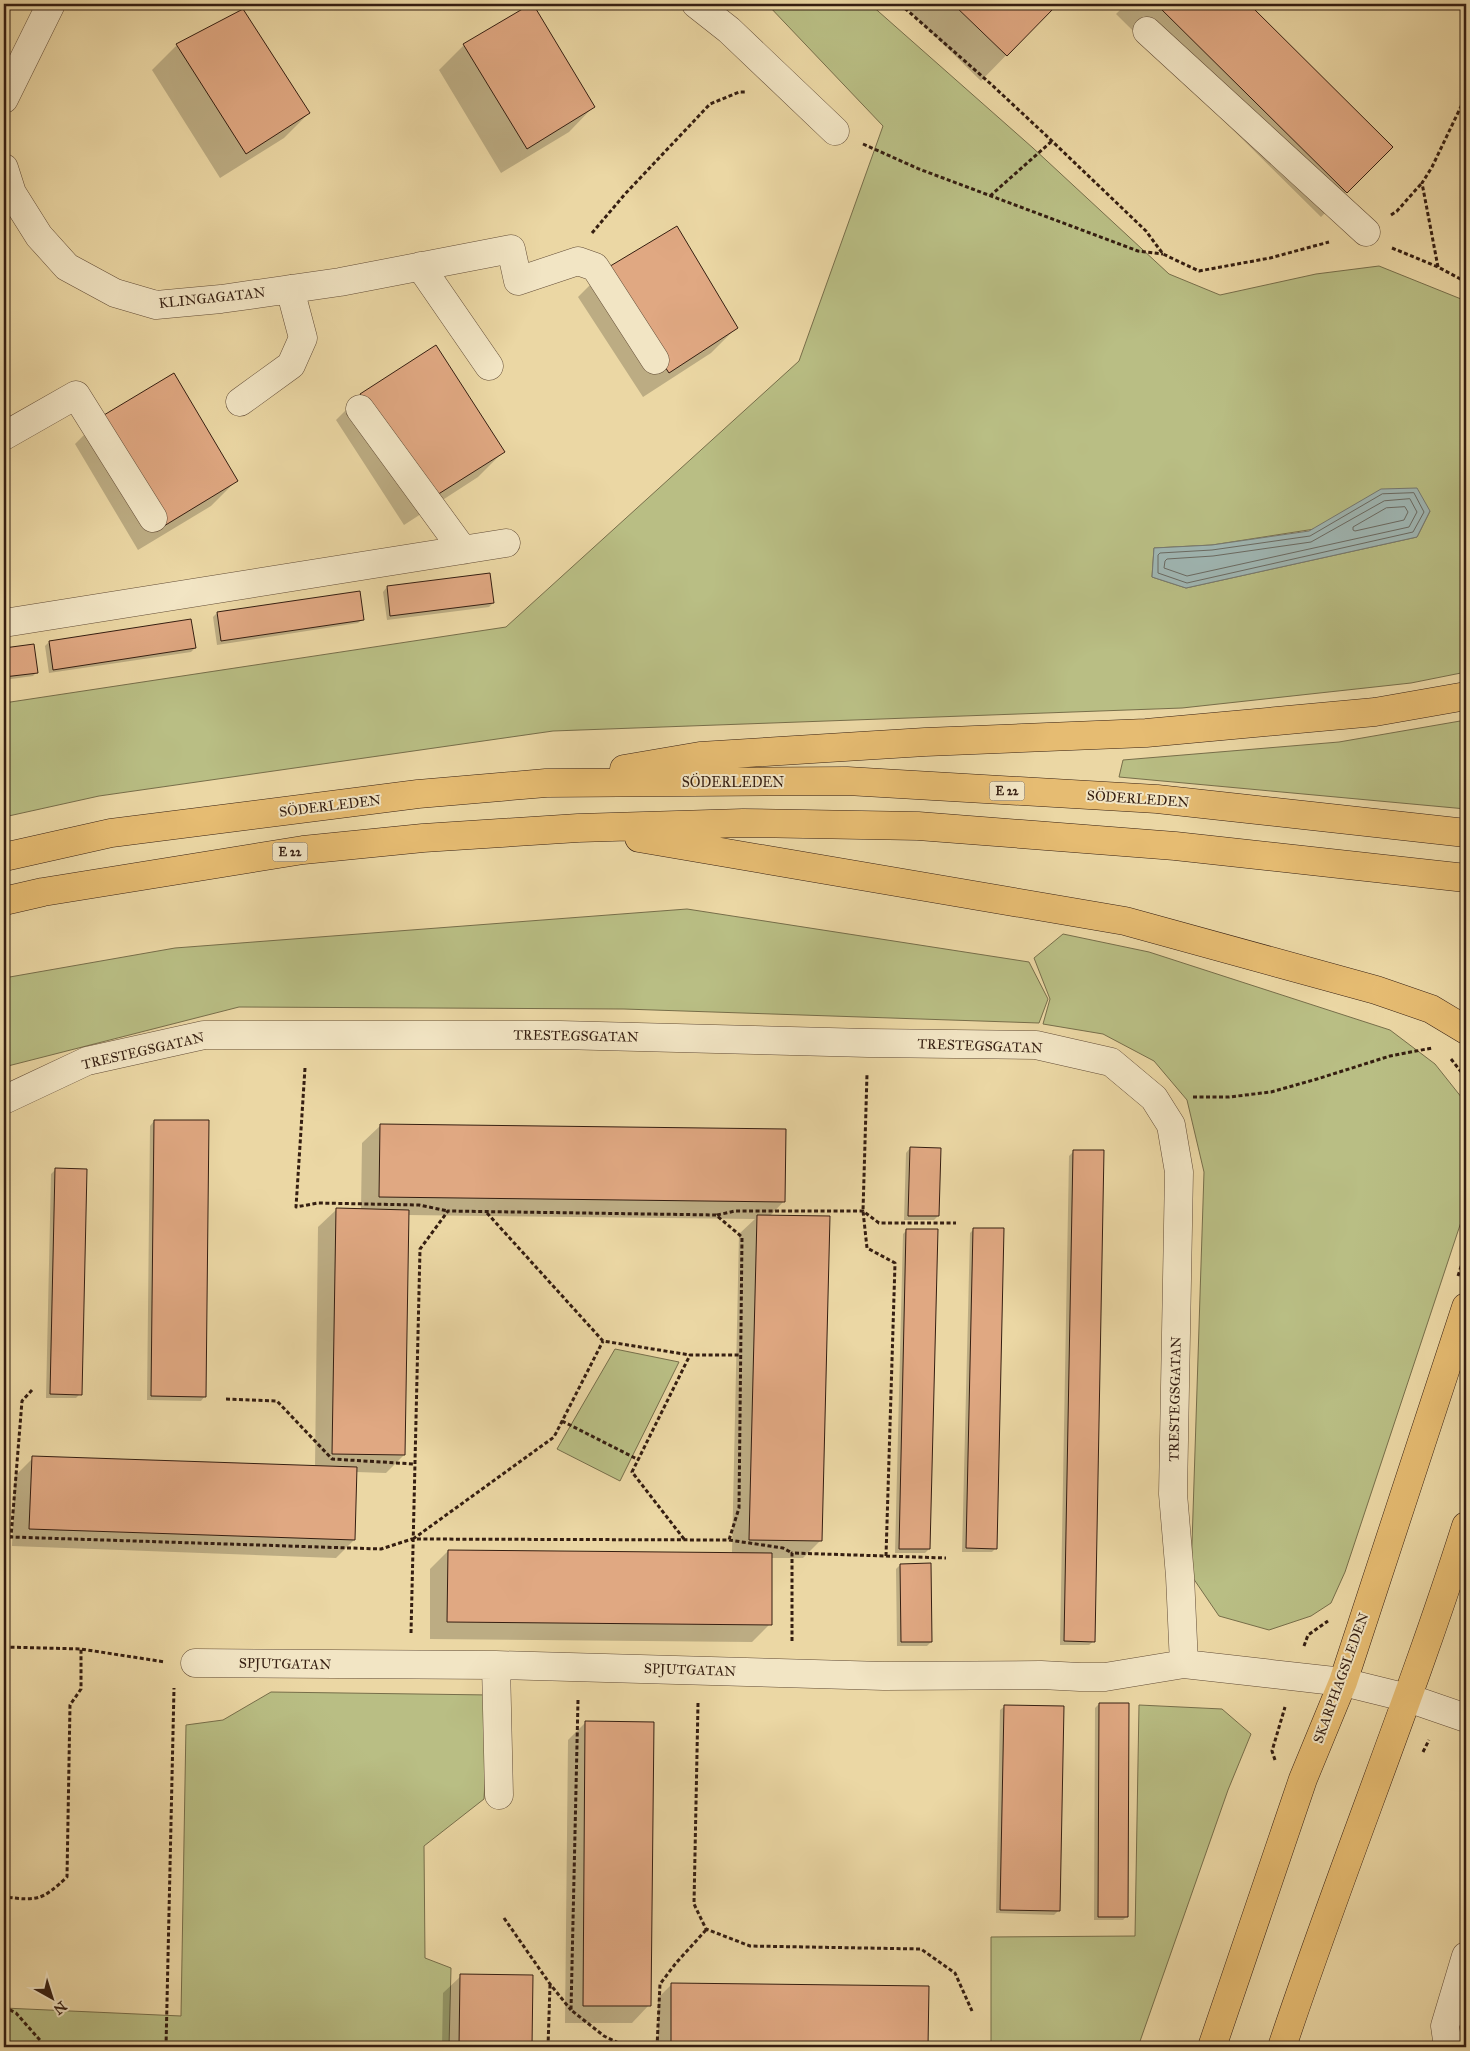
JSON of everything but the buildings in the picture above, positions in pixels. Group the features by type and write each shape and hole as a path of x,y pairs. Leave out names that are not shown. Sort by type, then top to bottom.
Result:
{"main road":[{"path":"546,782 700,756 925,742 1146,733 1375,712 1466,696"},
{"name":"SÖDERLEDEN","path":"4,857 111,833 418,794 546,782 847,781 1157,800 1466,833"},
{"name":"E 22","path":"4,901 42,892 303,850 423,838 578,828 743,823 918,826 1175,846 1466,878"},
{"path":"578,828 1125,921 1376,990 1431,1009 1466,1030"},
{"name":"SKARPHAGSLEDEN","path":"1212,2047 1303,1779 1343,1682 1466,1307"},
{"path":"1282,2047 1348,1858 1408,1698 1466,1526"}],"street":[{"path":"4,99 51,4"},
{"path":"696,4 729,30 835,131"},
{"path":"1147,31 1366,232"},
{"name":"KLINGAGATAN","path":"7,185 39,236 67,267 115,292 156,305 222,299 340,282 511,249 518,281 578,261 595,267 655,360"},
{"path":"420,266 488,366"},
{"path":"240,402 291,365 303,338 290,289"},
{"path":"4,436 76,395 153,518"},
{"path":"360,409 463,550"},
{"path":"4,623 506,543"},
{"name":"TRESTEGSGATAN","path":"4,1100 87,1061 204,1036 560,1035 868,1043 1036,1045 1112,1062 1154,1098 1171,1125 1179,1172 1174,1494 1184,1664"},
{"name":"SPJUTGATAN","path":"185,1663 496,1665 884,1676 1105,1677 1184,1664"},
{"path":"1184,1664 1343,1682 1408,1698 1466,1718"},
{"path":"496,1665 499,1795"},
{"path":"1448,2047 1445,2026 1466,1956"}],"path":[{"path":"900,4 1052,140 1146,231 1163,254"},
{"path":"589,237 625,194 710,104 739,92 749,92"},
{"path":"835,131 919,169 1138,251 1163,254 1199,271 1270,258 1366,232 1397,211 1422,183 1432,168 1466,96"},
{"path":"990,196 1052,140"},
{"path":"1422,183 1438,267"},
{"path":"1366,232 1386,245 1438,267 1466,282"},
{"path":"308,1036 296,1207 318,1203 419,1205 448,1212 716,1216 735,1211 863,1211 879,1223 956,1223"},
{"path":"868,1043 863,1211 867,1248 895,1263 886,1556"},
{"path":"1154,1098 1229,1096 1271,1092 1390,1056 1440,1047"},
{"path":"411,1664 412,1539 420,1249 448,1212"},
{"path":"487,1213 603,1341 690,1356 741,1355"},
{"path":"716,1216 742,1237 739,1508 729,1540"},
{"path":"4,1541 11,1537 381,1549 412,1539 554,1437 603,1341"},
{"path":"684,1540 632,1472 690,1356"},
{"path":"11,1537 22,1401 32,1390"},
{"path":"226,1399 278,1402 332,1459 414,1464"},
{"path":"562,1421 639,1460"},
{"path":"412,1539 729,1540 783,1548 792,1553 946,1558"},
{"path":"792,1553 792,1672"},
{"path":"4,1647 81,1650 185,1663 166,2047"},
{"path":"4,1900 5,1897 32,1900 47,1895 67,1877 70,1705 81,1688 81,1650"},
{"path":"571,2010 579,1667"},
{"path":"699,1670 694,1904 706,1929 750,1946 921,1949 955,1973 972,2011"},
{"path":"504,1918 550,1984 571,2010 604,2036 627,2047"},
{"path":"656,2047 660,1984 706,1929"},
{"path":"548,2047 550,1984"},
{"path":"4,2007 16,2013 46,2047"}],"green space":[{"path":"767,4 870,4 1033,148 1169,274 1220,295 1316,274 1379,266 1466,301 1466,672 1411,683 1182,708 553,731 99,796 4,817 4,703 506,627 799,361 883,126","holes":["1430,511 1417,537 1186,588 1152,577 1154,548 1212,545"]},
{"path":"1466,720 1466,809 1119,777 1123,760 1339,742"},
{"path":"687,909 1029,962 1048,999 1039,1023 624,1009 239,1007 4,1067 4,978 175,948"},
{"path":"1063,934 1149,952 1390,1030 1435,1064 1466,1103 1466,1207 1345,1572 1331,1603 1311,1616 1269,1630 1219,1616 1191,1575 1204,1172 1187,1100 1154,1061 1103,1034 1043,1024 1050,999 1034,958"},
{"path":"615,1349 679,1362 620,1481 557,1449"},
{"path":"271,1692 490,1695 484,1799 424,1846 425,1958 451,1968 449,2047 4,2047 4,2008 181,2016 186,1725 223,1720"},
{"path":"1139,1705 1222,1709 1251,1734 1228,1790 1138,2047 991,2047 991,1937 1135,1936"}],"water":[{"path":"1417,488 1430,511 1417,537 1186,588 1152,577 1154,548 1212,545 1309,531 1381,489"}]}
